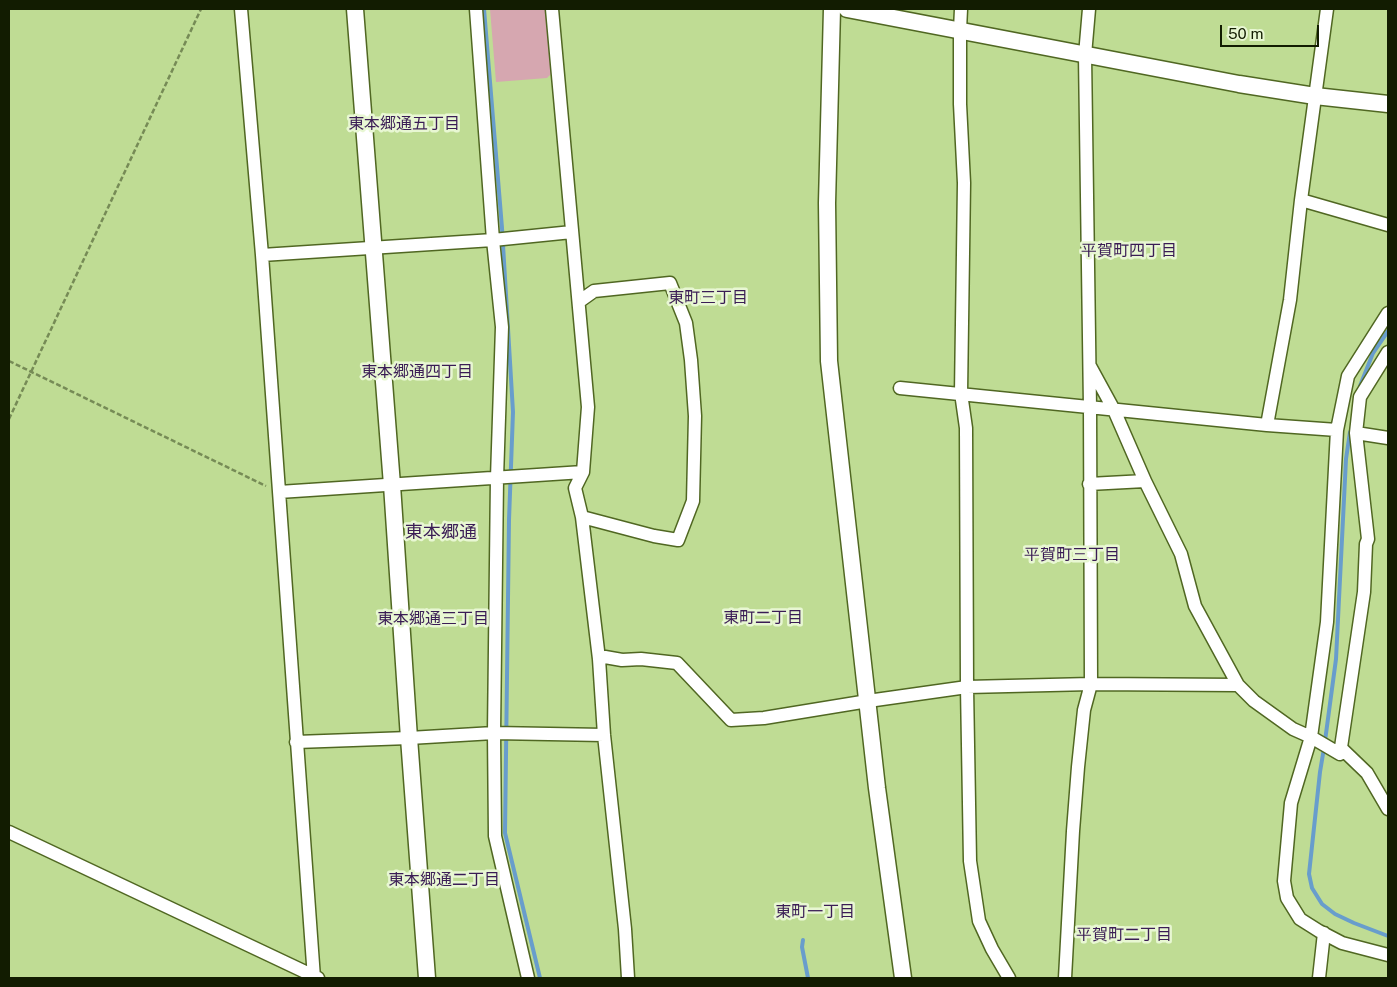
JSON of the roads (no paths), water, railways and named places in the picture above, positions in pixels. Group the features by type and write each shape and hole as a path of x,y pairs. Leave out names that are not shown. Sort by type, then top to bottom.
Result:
{"street":[{"path":"241,9 262,255 296,742 315,978"},
{"path":"355,9 392,485 427,978"},
{"path":"476,9 493,240 502,327 497,478 494,733 495,836 528,978"},
{"path":"552,9 580,301 588,407 583,472 575,488 582,517 599,659 604,735 628,978"},
{"path":"832,9 827,204 829,361 877,788 903,978"},
{"path":"847,9 1239,84 1315,96 1388,104"},
{"path":"961,9 960,104 964,183 961,393 966,428 970,861 979,921 1009,978"},
{"path":"1065,978 1078,767 1084,710 1091,684 1090,364 1085,54 1089,9"},
{"path":"1267,425 1290,300 1301,200 1327,9"},
{"path":"1301,200 1388,225"},
{"path":"262,255 493,240 572,232"},
{"path":"580,301 594,291 670,283 686,323 692,360 695,416 692,500 678,540 654,536 582,517"},
{"path":"1388,313 1348,376 1336,430 1327,622 1311,737 1291,803 1284,881 1287,898 1300,919 1342,943 1388,955"},
{"path":"1090,364 1114,410 1145,481 1181,554 1195,606 1238,685 1254,702 1293,729 1340,754 1364,592 1366,544 1368,539 1356,433 1360,397 1388,352"},
{"path":"900,388 1267,425 1336,430"},
{"path":"1356,433 1388,438"},
{"path":"279,492 583,472"},
{"path":"1089,484 1145,481"},
{"path":"599,659 605,657 622,660 641,659 677,663 731,720 764,718 967,687 1091,684 1238,685"},
{"path":"296,742 494,733 604,735"},
{"path":"1341,748 1367,773 1388,809"},
{"path":"9,832 315,978"},
{"path":"1319,978 1324,933"}],"waterway":[{"path":"484,9 502,228 513,412 509,520 505,833 540,978"},
{"path":"1360,386 1373,353 1388,331"},
{"path":"1325,741 1336,659 1346,459 1350,432"},
{"path":"1324,748 1309,874 1312,888 1322,904 1335,914 1388,936"},
{"path":"803,940 802,947 808,978"}],"district":[{"name":"東本郷通五丁目","path":"404,124"},
{"name":"平賀町四丁目","path":"1129,251"},
{"name":"東町三丁目","path":"708,298"},
{"name":"東本郷通四丁目","path":"417,372"},
{"name":"東本郷通","path":"441,532"},
{"name":"平賀町三丁目","path":"1072,555"},
{"name":"東町二丁目","path":"763,618"},
{"name":"東本郷通三丁目","path":"433,619"},
{"name":"東本郷通二丁目","path":"444,880"},
{"name":"東町一丁目","path":"815,912"},
{"name":"平賀町二丁目","path":"1124,935"}]}
